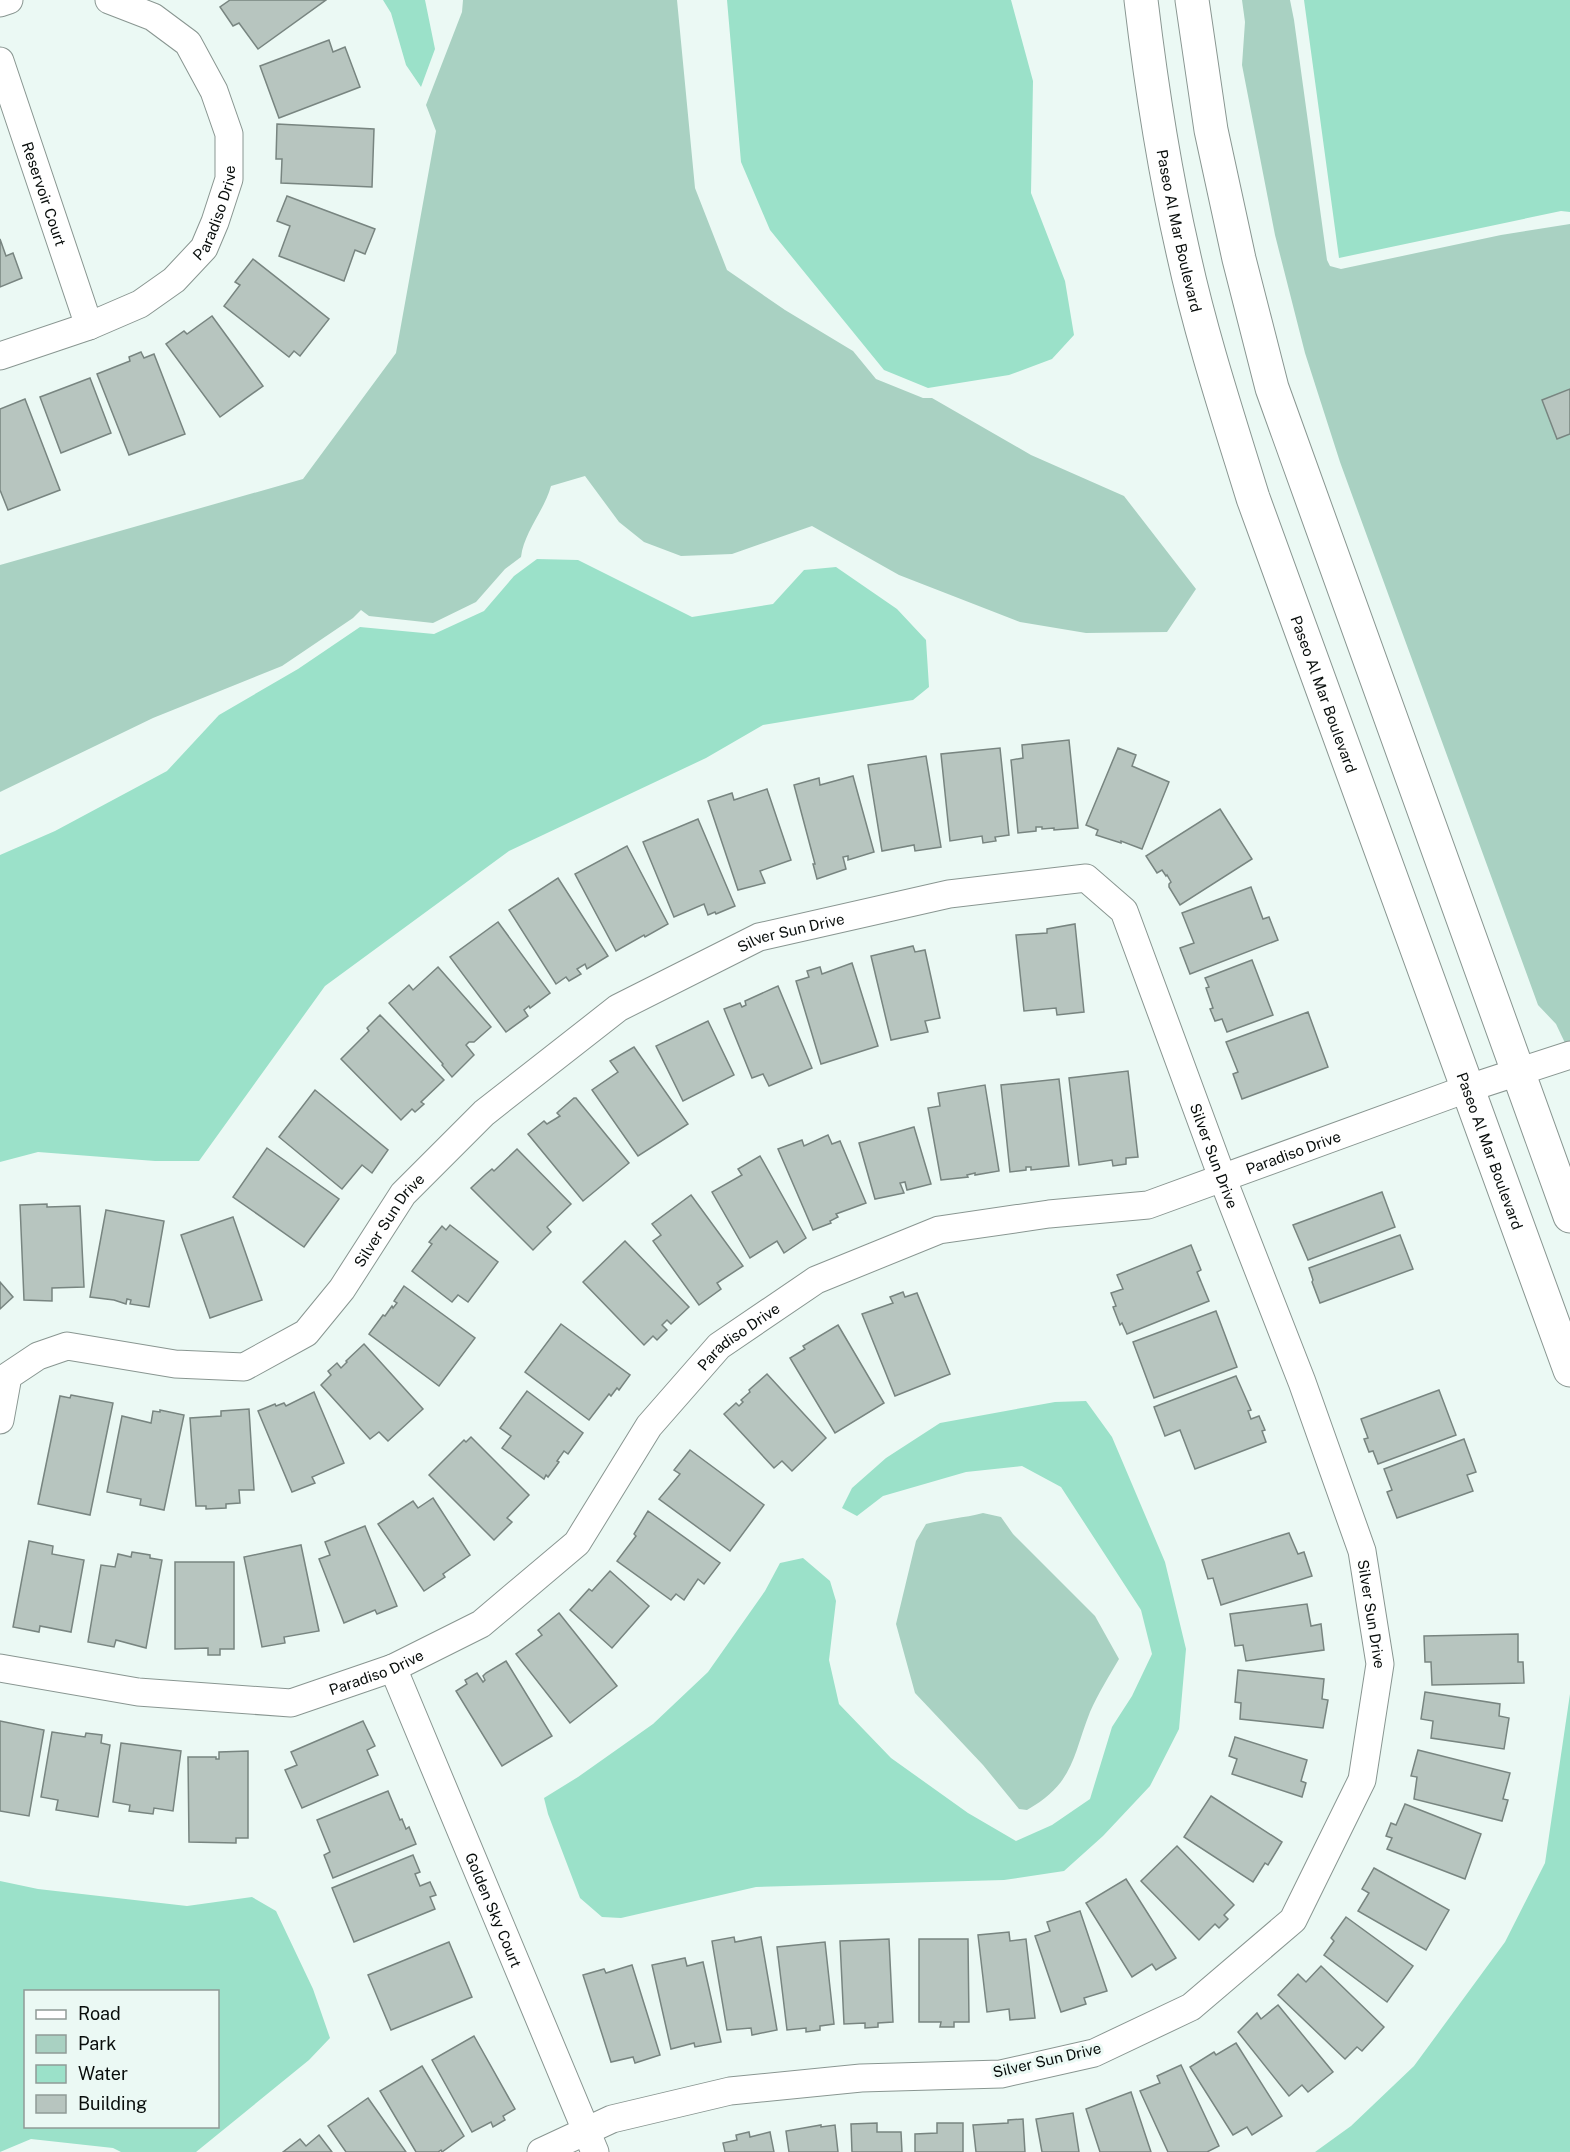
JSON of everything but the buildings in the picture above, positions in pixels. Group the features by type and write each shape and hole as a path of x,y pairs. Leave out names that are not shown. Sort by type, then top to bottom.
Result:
{"main road":[{"name":"Paseo Al Mar Boulevard","path":"1141,0 1152,92 1183,252 1220,392 1253,498 1570,1370"},
{"path":"1192,0 1211,130 1239,259 1272,388 1570,1216"}],"street":[{"path":"0,3 9,0"},
{"name":"Paradiso Drive","path":"0,356 89,326 140,304 181,272 204,248 229,179 229,134 214,91 188,43 153,17 110,0"},
{"name":"Reservoir Court","path":"0,61 89,326"},
{"name":"Silver Sun Drive","path":"0,1420 8,1376 38,1356 68,1346 175,1364 244,1367 306,1334 342,1289 403,1194 484,1113 618,1008 759,937 949,894 1086,878 1124,911 1222,1177 1302,1382 1362,1551 1380,1664 1362,1780 1293,1920 1191,2007 1094,2053 1000,2074 861,2078 730,2091 612,2120 590,2141 541,2152"},
{"name":"Paradiso Drive","path":"0,1668 138,1692 291,1703 393,1668 482,1624 577,1543 649,1426 719,1346 816,1280 939,1230 1049,1214 1148,1205 1469,1088 1570,1055"},
{"name":"Golden Sky Court","path":"393,1668 590,2141"}],"green space":[{"path":"463,0 677,0 695,188 727,270 785,310 853,351 876,379 923,398 932,398 1031,455 1124,496 1196,589 1167,632 1086,633 1020,622 899,575 812,526 732,554 681,556 644,542 619,522 585,476 551,486 526,539 521,557 505,569 476,602 433,623 369,616 361,610 353,618 282,666 153,718 0,792 0,565 303,479 396,353 436,131 426,105 462,12"},
{"path":"1242,0 1290,0 1327,260 1330,266 1341,269 1501,235 1570,224 1570,1041 1565,1043 1556,1024 1538,1005 1340,462 1305,353 1275,235 1242,65 1245,22"},
{"path":"983,1513 1001,1517 1013,1534 1095,1616 1119,1659 1093,1705 1075,1756 1063,1779 1054,1790 1027,1810 1019,1809 983,1765 915,1693 896,1624 916,1541 926,1524"}],"water":[{"path":"383,0 425,0 435,49 421,87 406,65 391,13"},
{"path":"727,0 1011,0 1033,81 1031,193 1065,281 1074,335 1052,359 1009,375 928,388 884,370 770,230 741,162"},
{"path":"1304,0 1570,0 1570,212 1561,211 1339,258"},
{"path":"537,559 578,560 692,617 773,604 804,570 836,567 897,609 926,640 929,687 913,700 763,725 706,758 509,851 325,986 199,1161 155,1161 38,1152 0,1162 0,855 55,831 167,771 219,715 298,669 360,627 434,634 484,611 514,576"},
{"path":"1086,1401 1112,1437 1165,1562 1186,1649 1179,1729 1150,1786 1103,1836 1064,1871 1004,1880 756,1887 621,1918 602,1917 580,1898 544,1798 653,1724 708,1672 765,1591 780,1563 803,1558 830,1581 836,1601 829,1660 839,1704 891,1758 968,1813 1016,1841 1052,1825 1090,1799 1112,1727 1132,1696 1152,1654 1141,1610 1061,1487 1022,1466 966,1472 883,1496 857,1516 842,1508 852,1488 886,1458 940,1423 1055,1402"},
{"path":"1570,1694 1570,2152 1315,2152 1351,2126 1414,2066 1505,1942 1545,1863"},
{"path":"0,1881 38,1889 187,1906 252,1897 276,1911 313,1989 330,2038 309,2060 196,2152 121,2152 113,2148 31,2139 0,2152"}]}
